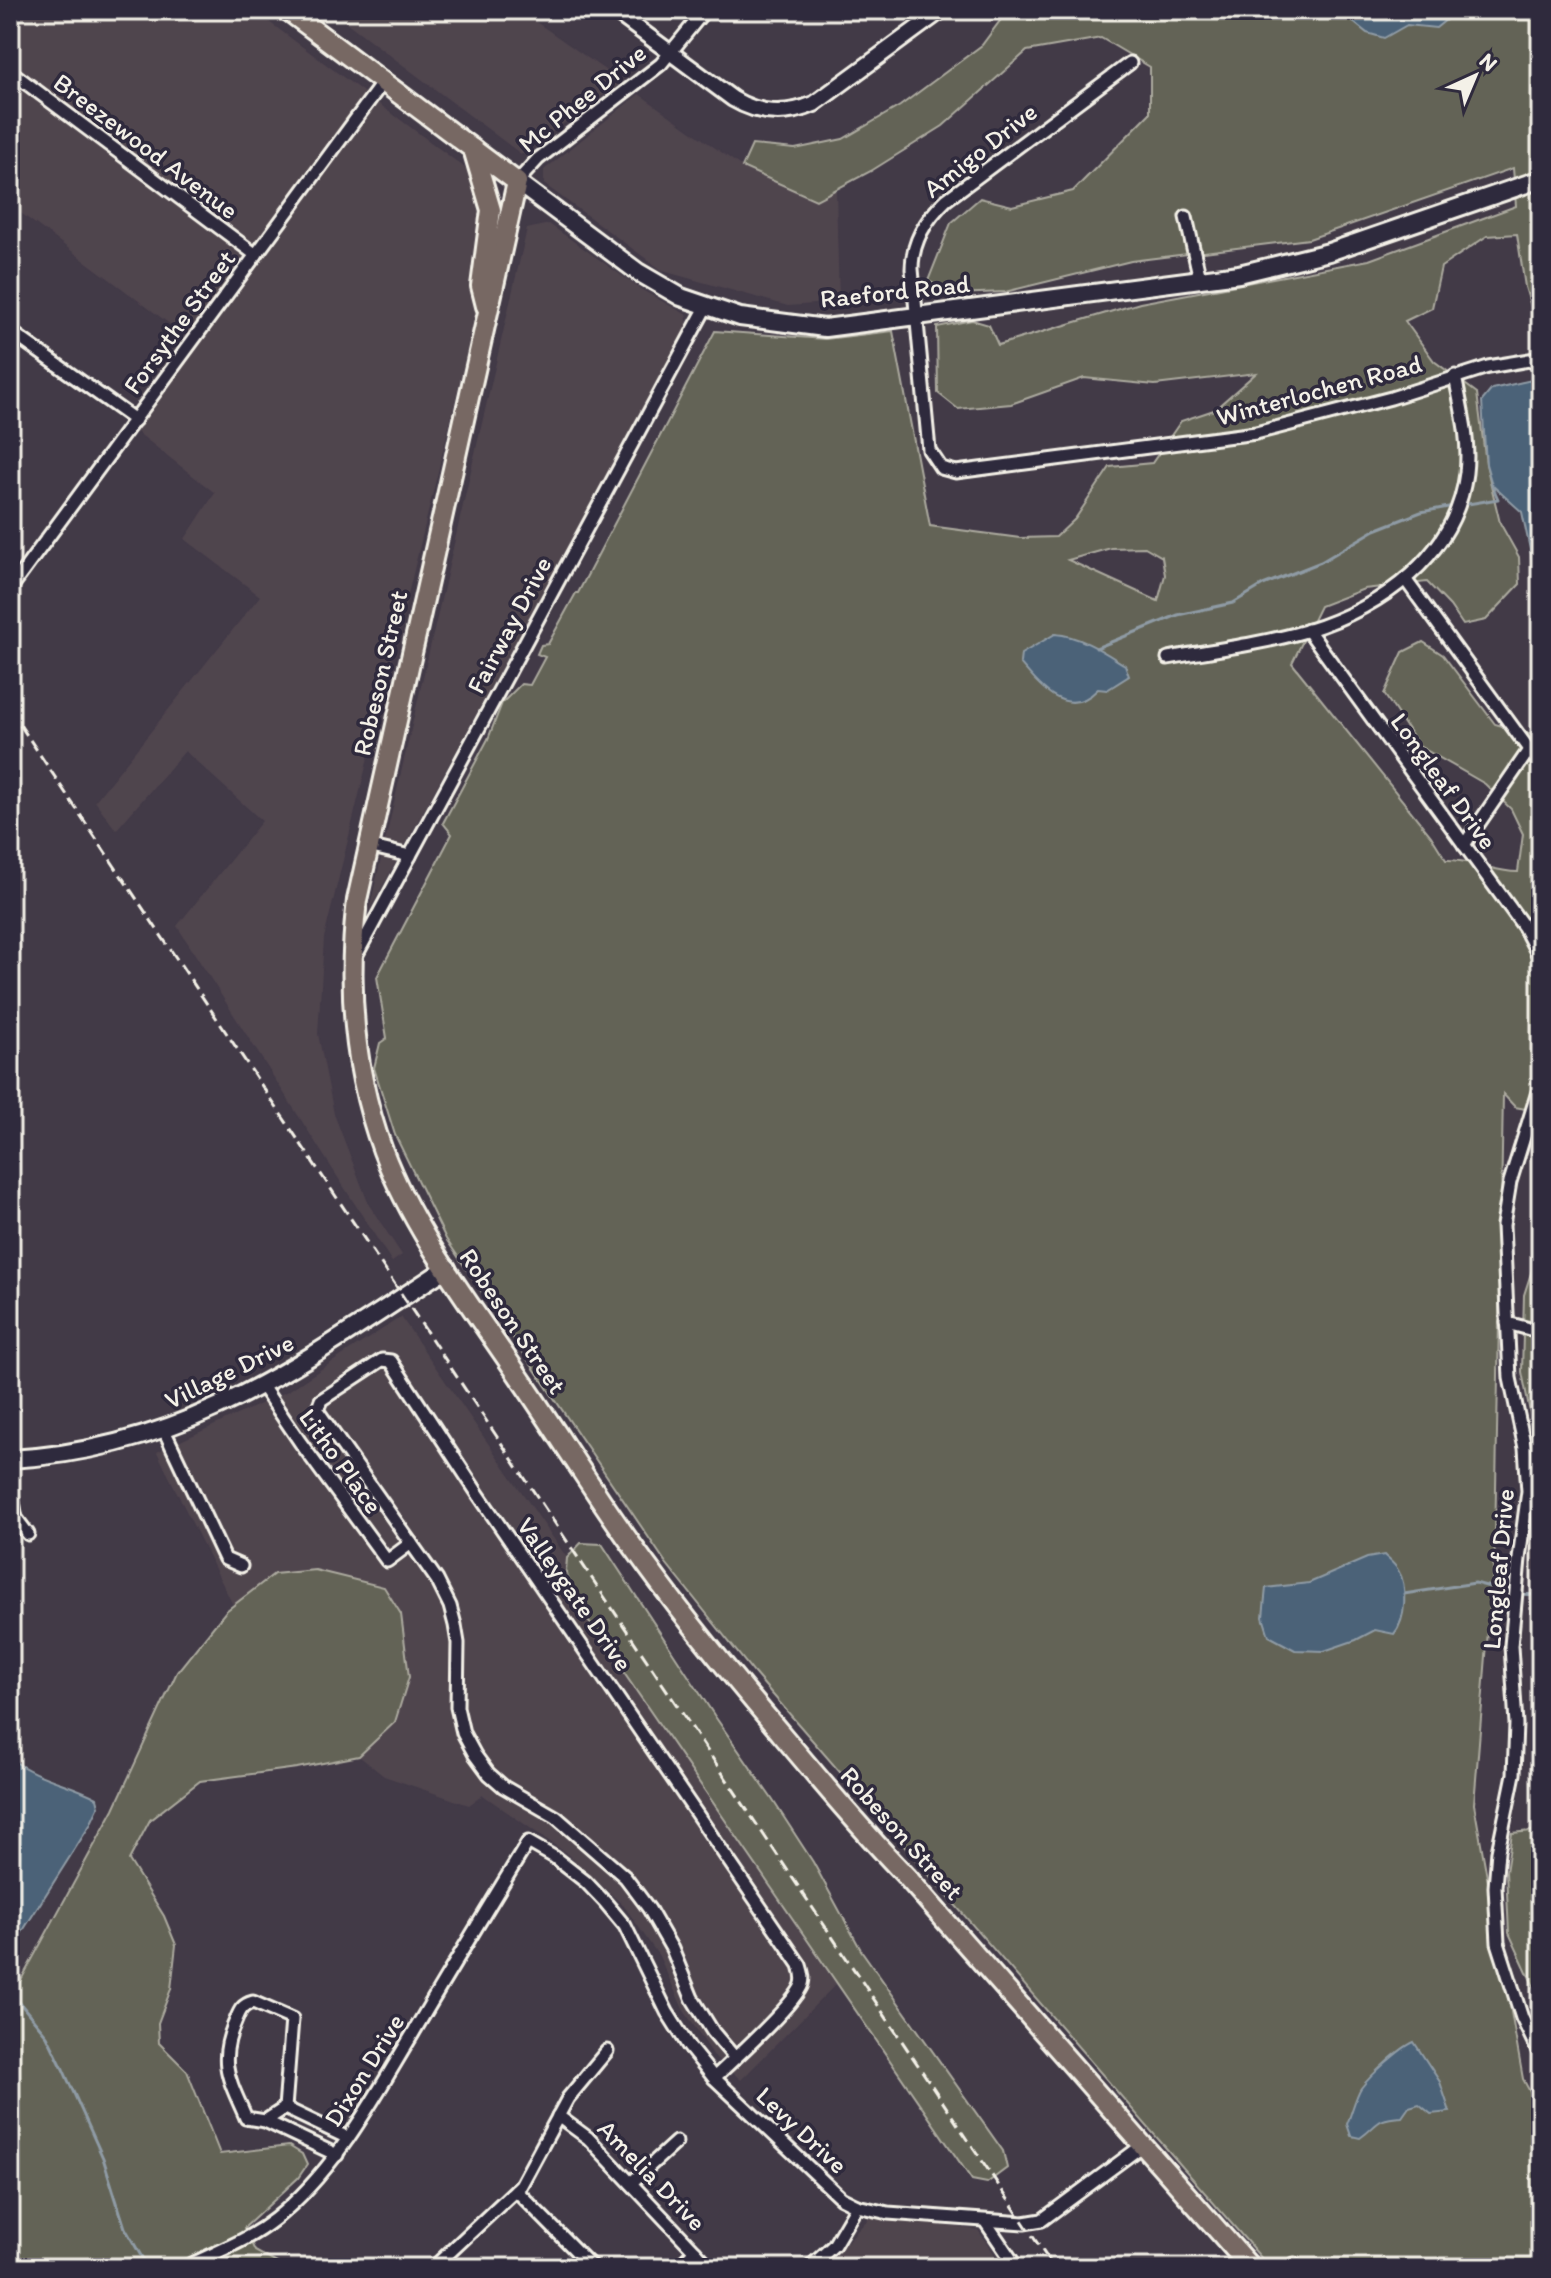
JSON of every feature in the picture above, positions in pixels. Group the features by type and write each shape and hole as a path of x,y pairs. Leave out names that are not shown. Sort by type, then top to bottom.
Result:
{"main road":[{"name":"Raeford Road","path":"287,10 638,272 681,297 706,307 761,321 825,328 1239,274 1329,252 1541,179"},
{"path":"473,149 491,210 481,286 487,314"},
{"name":"Robeson Street","path":"517,182 357,900 352,964 357,1047 372,1117 399,1187 419,1225 632,1545 705,1643 863,1831 1251,2268"},
{"name":"Village Drive","path":"10,1459 95,1448 164,1430 230,1402 301,1364 447,1268"}],"street":[{"path":"613,10 746,106 766,112 788,113 821,99 942,10"},
{"name":"Mc Phee Drive","path":"517,182 538,159 661,64 705,10"},
{"name":"Amigo Drive","path":"1010,465 956,472 941,468 932,457 913,254 920,234 935,210 1130,63"},
{"name":"Breezewood Avenue","path":"10,71 256,255"},
{"name":"Forsythe Street","path":"10,589 383,82"},
{"path":"1186,217 1200,279"},
{"name":"Fairway Drive","path":"352,964 706,307"},
{"path":"10,331 135,420"},
{"name":"Winterlochen Road","path":"1010,465 1256,433 1391,398 1455,376 1514,361 1541,358"},
{"path":"1168,658 1308,630 1360,608 1405,579 1431,556 1444,539 1463,493 1467,472 1467,436 1455,376"},
{"path":"1405,579 1541,766"},
{"name":"Longleaf Drive","path":"1308,630 1524,927 1541,960"},
{"path":"1464,845 1529,750"},
{"path":"368,846 410,856"},
{"name":"Longleaf Drive","path":"1541,1082 1505,1203 1504,1268 1510,1378 1525,1448 1528,1491 1511,1646 1516,1724 1514,1774 1496,1872 1498,1943 1522,2018 1541,2057"},
{"path":"1507,1323 1541,1332"},
{"name":"Valleygate Drive","path":"714,2078 735,2058 797,1995 803,1976 800,1965 478,1494 391,1361 382,1360 321,1400 317,1410 437,1580 450,1606 458,1643 457,1707 463,1733 489,1774 504,1787 556,1817 625,1877 649,1909 672,1949 692,1998 713,2032 735,2058"},
{"name":"Litho Place","path":"262,1386 387,1561 411,1543"},
{"path":"164,1430 225,1559 241,1566"},
{"path":"10,1485 16,1518 28,1534"},
{"name":"Levy Drive","path":"528,1842 554,1857 586,1882 625,1926 667,2012 714,2078 841,2198 857,2206 888,2213 985,2221 1024,2223 1042,2220 1143,2145"},
{"name":"Dixon Drive","path":"184,2268 200,2265 276,2219 322,2174 362,2121 528,1842"},
{"path":"285,2108 292,2019 258,2003 249,2003 239,2013 224,2056 230,2083 246,2118 265,2121 337,2155"},
{"path":"433,2268 516,2190 534,2166 568,2098 607,2051"},
{"path":"285,2108 348,2138"},
{"path":"265,2121 285,2108"},
{"name":"Amelia Drive","path":"558,2116 588,2138 711,2268"},
{"path":"631,2183 676,2142"},
{"path":"516,2190 593,2268"},
{"path":"809,2268 834,2245 857,2206"},
{"path":"985,2221 1017,2268"},
{"path":"677,2268 695,2251"}],"shaded area":[{"path":"10,10 253,10 492,188 498,226 324,938 318,1034 334,1114 369,1205 402,1255 392,1262 177,926 262,821 185,751 116,830 95,801 260,596 185,539 215,493 123,421 186,336 10,205"},
{"path":"330,10 519,10 622,82 521,154"},
{"path":"639,94 742,167 783,186 835,153 839,302 788,306 663,271 544,184 544,170"},
{"path":"549,224 642,290 687,315 686,328 369,911 527,229"},
{"path":"401,1317 567,1558 566,1571 576,1603 836,1984 741,2080 714,2056 683,2009 659,1956 624,1906 566,1853 483,1795 469,1805 384,1776 359,1756 395,1722 274,1574 233,1605 157,1452 288,1391"},
{"path":"871,2216 978,2230 1004,2268 823,2268"}],"green space":[{"path":"1008,10 1541,10 1541,339 1525,287 1517,234 1487,236 1441,267 1432,308 1405,321 1434,361 1477,393 1486,464 1500,523 1519,557 1520,584 1486,620 1463,625 1427,582 1364,589 1320,606 1292,663 1431,836 1446,860 1518,872 1523,834 1511,809 1485,784 1419,746 1384,694 1403,652 1423,642 1443,655 1495,724 1541,737 1541,1112 1515,1107 1503,1094 1495,1545 1474,1804 1523,2079 1541,2112 1541,2268 1270,2268 754,1673 666,1563 446,1239 395,1135 374,1068 380,1043 387,1038 377,977 452,834 443,823 488,739 502,703 521,684 530,685 545,657 537,654 541,645 548,644 578,593 715,331 825,339 893,331 930,526 1020,538 1056,537 1075,519 1110,467 1152,463 1181,421 1214,410 1256,373 1155,385 1084,378 1011,404 958,409 938,393 937,327 972,320 989,325 998,345 1140,303 1369,260 1516,206 1513,168 1309,239 1131,261 1005,292 954,294 928,281 951,223 980,198 1012,206 1073,191 1150,113 1150,67 1101,38 1027,51 943,126 871,171 816,200 742,167 752,145 795,149 843,139 900,106 982,45","holes":["1145,547 1162,557 1165,575 1158,601 1068,560 1111,548"]},
{"path":"1541,1242 1541,1468 1522,1372 1524,1295"},
{"path":"581,1543 602,1544 813,1862 861,1950 1003,2151 1007,2168 987,2183 972,2180 576,1603 566,1571 567,1558"},
{"path":"315,1570 384,1587 401,1614 409,1677 395,1722 359,1756 200,1781 150,1820 129,1860 164,1916 176,1945 171,1989 158,2023 159,2043 187,2071 220,2154 289,2146 302,2154 307,2165 298,2178 244,2228 255,2251 286,2268 10,2268 10,1991 21,1980 114,1809 177,1672 226,1611 274,1574"},
{"path":"1541,1830 1541,2002 1509,1933 1506,1872 1512,1833"}],"water":[{"path":"1346,10 1458,10 1436,28 1407,25 1384,38 1367,33 1347,17"},
{"path":"1541,378 1541,583 1535,573 1522,512 1492,485 1486,464 1482,401 1492,389"},
{"path":"1055,634 1083,641 1100,650 1125,665 1129,676 1107,690 1098,689 1076,702 1056,697 1046,691 1020,663 1021,654"},
{"path":"1384,1555 1397,1568 1403,1584 1403,1612 1394,1634 1375,1630 1324,1651 1295,1650 1269,1636 1263,1617 1266,1588 1309,1583 1367,1558"},
{"path":"10,1758 31,1771 97,1798 99,1806 10,1951"},
{"path":"1414,2042 1440,2082 1450,2112 1431,2114 1419,2104 1409,2107 1402,2117 1381,2121 1360,2138 1351,2136 1347,2124 1361,2088 1386,2062"}],"waterway":[{"path":"1462,505 1498,499 1492,485"},
{"path":"1096,648 1178,615 1233,603 1263,585 1321,562 1375,530 1421,512 1454,506"},
{"path":"1404,1594 1475,1583 1517,1594 1541,1595"},
{"path":"10,1991 47,2036 103,2158 125,2228 148,2268"}],"railway":[{"path":"10,710 1054,2268"}]}
